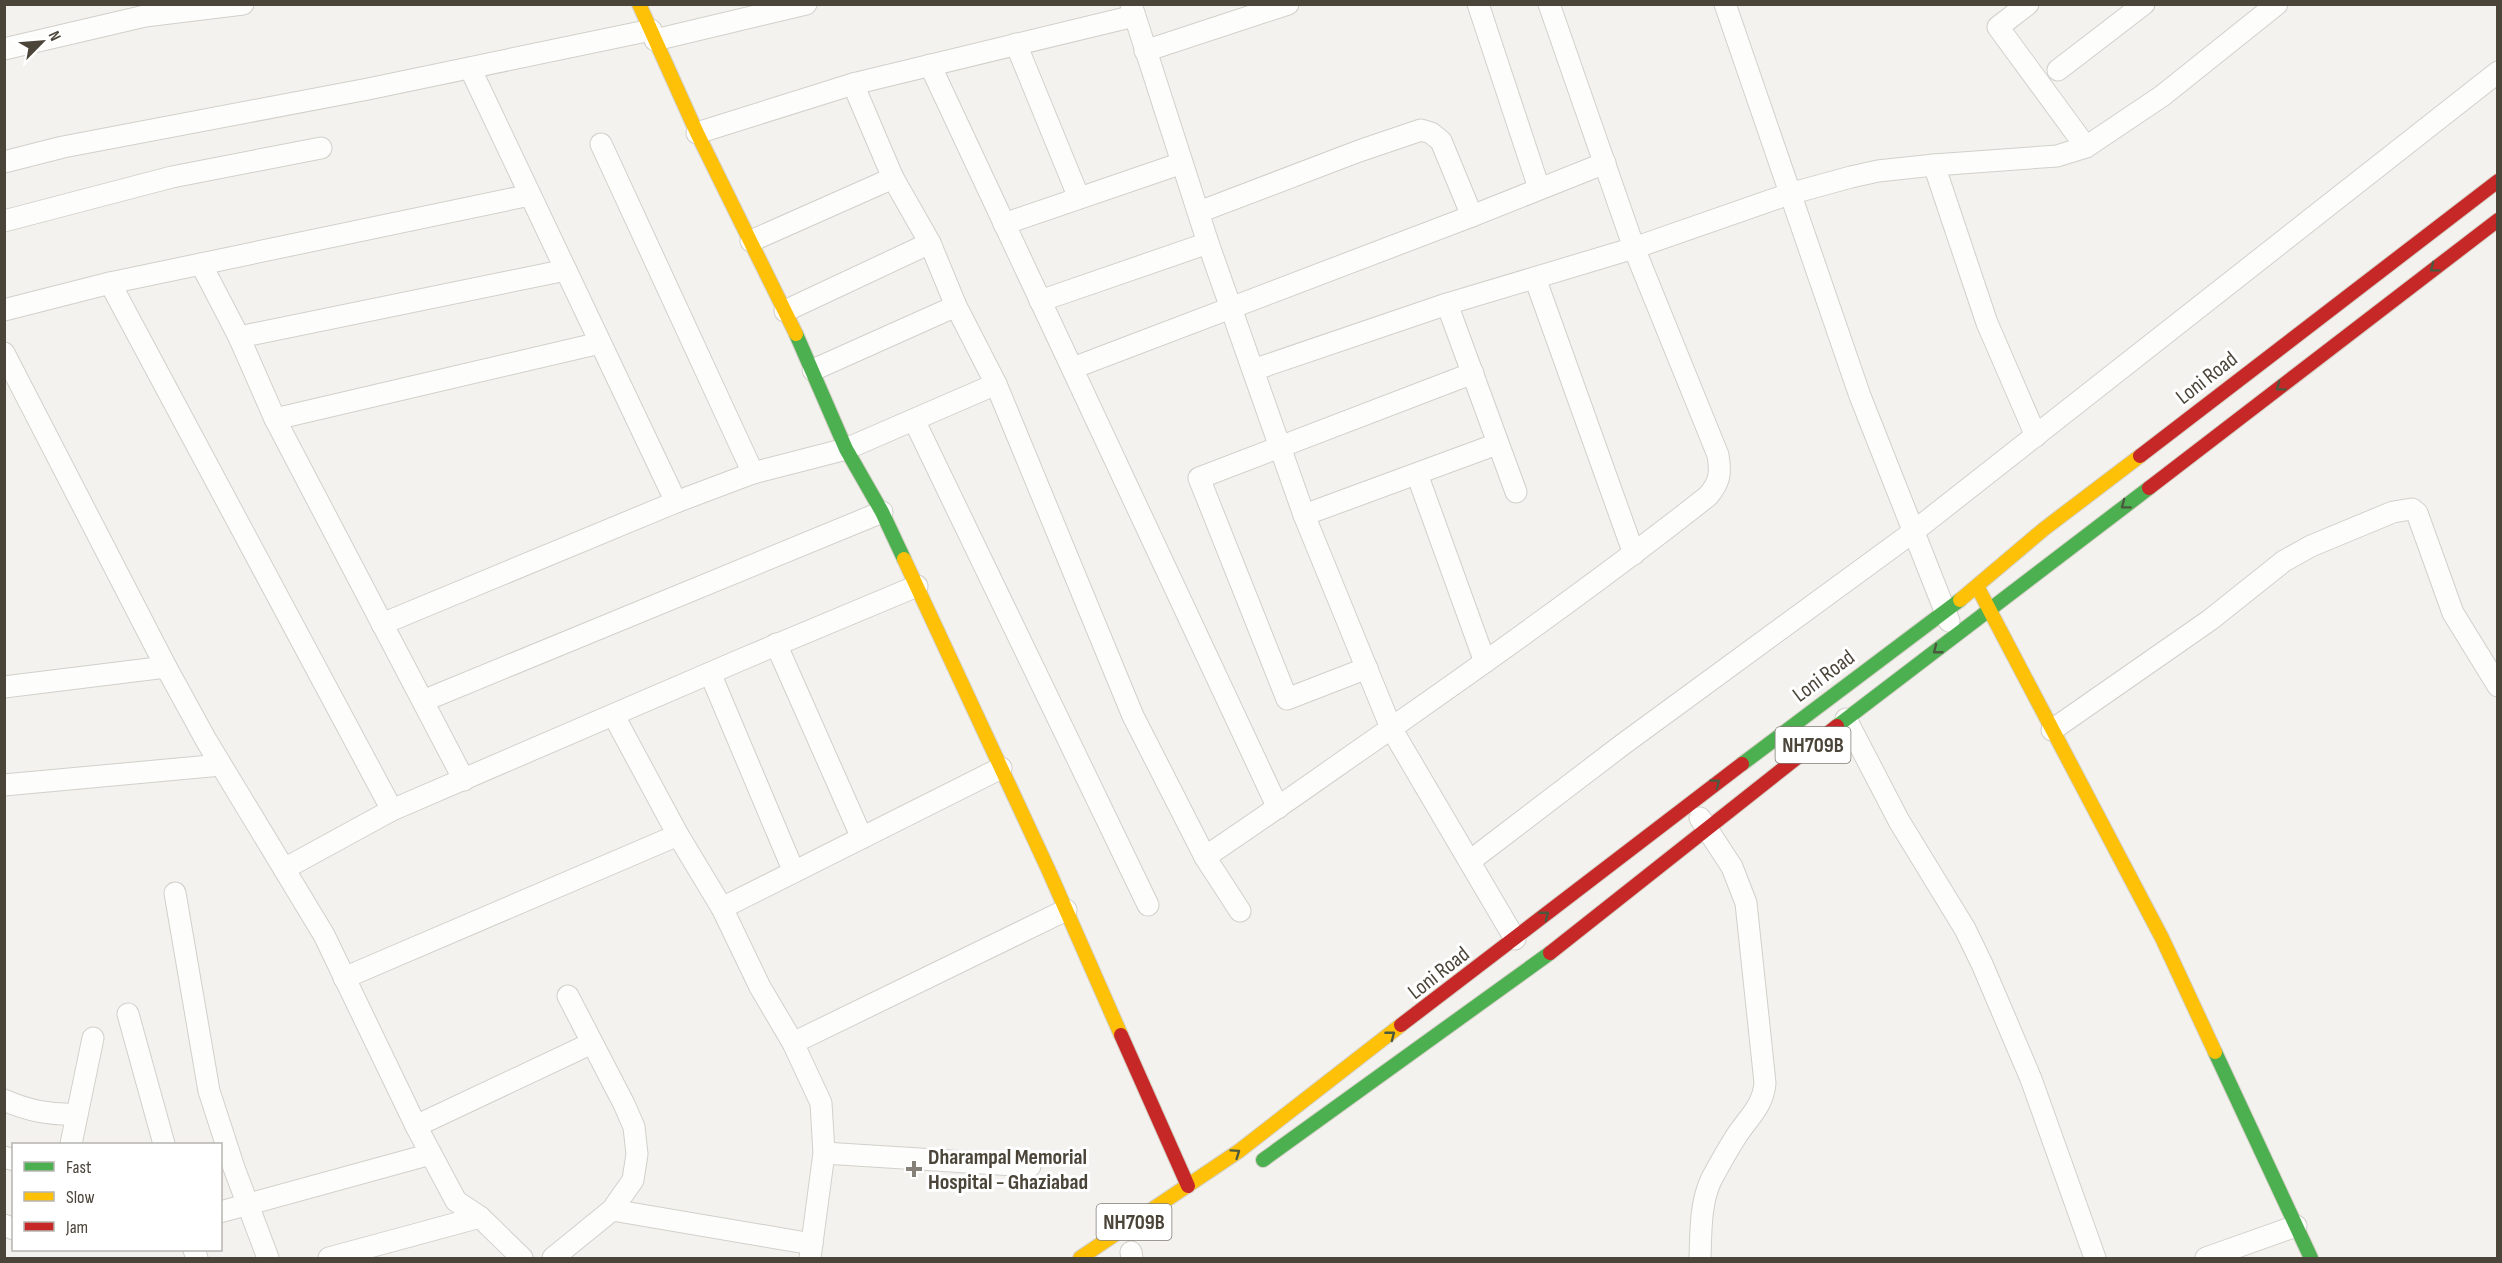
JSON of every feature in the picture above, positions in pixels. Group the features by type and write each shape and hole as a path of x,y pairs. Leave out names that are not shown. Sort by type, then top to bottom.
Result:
{"main road":[{"path":"639,4 697,134 813,370 846,448 882,512 917,586 1066,910 1188,1186"},
{"name":"Loni Road","path":"1248,1171 1528,970 1846,719 1989,610 2455,233 2498,181"},
{"name":"Loni Road","path":"1080,1258 1239,1151 1688,804 1977,586 2044,529 2455,233 2498,220"},
{"path":"1977,586 2162,938 2312,1258"}],"street":[{"path":"4,49 122,13 145,16 243,4"},
{"path":"4,162 63,147 806,4"},
{"path":"1145,51 1288,4"},
{"path":"1478,4 1539,188"},
{"path":"1205,856 1278,808 1485,662 1634,554 1708,496 1717,485 1721,471 1718,455 1634,248 1549,4"},
{"path":"1725,4 1860,396 1955,636"},
{"path":"2028,4 1998,27 2086,147"},
{"path":"2058,70 2144,4"},
{"path":"1253,370 1447,304 1634,248 1789,194 1878,171 2057,156 2086,147 2153,102 2277,4"},
{"path":"697,134 853,84 1016,44 1132,10 1208,243 1304,515 1391,728 1515,939"},
{"path":"1016,44 1079,198"},
{"path":"930,65 1278,808"},
{"path":"470,68 676,502"},
{"path":"1470,861 1622,745 1913,532 2498,72"},
{"path":"853,84 893,178 930,243 956,306 996,384 1133,716 1205,856 1240,911"},
{"path":"1199,212 1421,130 1431,133 1441,141 1472,216"},
{"path":"601,144 753,472"},
{"path":"4,221 172,177 321,148"},
{"path":"1004,224 1182,163"},
{"path":"1073,368 1232,309 1605,163"},
{"path":"1934,165 1987,323 2036,436"},
{"path":"751,241 893,178"},
{"path":"4,310 110,283 530,195"},
{"path":"785,312 930,243"},
{"path":"1040,301 1208,243"},
{"path":"201,264 239,337 275,419 464,780"},
{"path":"239,337 566,270"},
{"path":"1535,278 1634,554"},
{"path":"110,283 392,810"},
{"path":"1447,304 1516,492"},
{"path":"813,370 956,306"},
{"path":"275,419 600,343"},
{"path":"5,356 166,667 221,765 324,935 416,1126 456,1201 480,1218 522,1258"},
{"path":"1367,668 1287,699 1199,478 1473,373"},
{"path":"382,624 676,502 753,472 846,448 996,384"},
{"path":"914,420 1148,905"},
{"path":"1304,515 1497,444"},
{"path":"1417,474 1485,662"},
{"path":"2052,730 2210,620 2284,561 2369,521 2403,509 2412,509 2417,513 2452,613 2498,686"},
{"path":"423,701 882,512"},
{"path":"284,869 392,810 917,586"},
{"path":"776,645 862,838"},
{"path":"4,687 166,667"},
{"path":"710,673 794,872"},
{"path":"612,1210 811,1251 824,1153 821,1103 793,1043 760,987 722,908 678,835 614,716"},
{"path":"1846,719 1899,821 1965,929 1982,964 2031,1079 2095,1258"},
{"path":"4,786 221,765"},
{"path":"722,908 1001,768"},
{"path":"1688,804 1708,828 1732,867 1746,903 1765,1083 1764,1096 1760,1105 1737,1134 1706,1194 1702,1210 1700,1258"},
{"path":"344,978 678,835"},
{"path":"175,893 209,1091 268,1258"},
{"path":"793,1043 1066,910"},
{"path":"553,1258 612,1210 633,1180 637,1154 634,1127 568,996"},
{"path":"128,1014 164,1143"},
{"path":"71,1143 93,1038"},
{"path":"416,1126 592,1043"},
{"path":"4,1100 54,1115 77,1113"},
{"path":"824,1153 1030,1166"},
{"path":"222,1212 431,1154"},
{"path":"329,1258 480,1218"},
{"path":"2206,1258 2296,1226"}],"traffic: fast":[{"path":"796,334 846,449 882,512 904,559"},
{"path":"1837,726 2149,488"},
{"path":"1742,764 1960,600"},
{"path":"1263,1160 1550,953"},
{"path":"2215,1052 2311,1258"}],"traffic: slow":[{"path":"639,4 697,133 796,334"},
{"path":"1960,600 2044,529 2140,456"},
{"path":"904,559 1048,869 1121,1035"},
{"path":"1979,590 2162,938 2215,1052"},
{"path":"1080,1258 1239,1151 1401,1025"}],"traffic: jam":[{"path":"2140,456 2498,181"},
{"path":"2149,488 2498,220"},
{"path":"1550,953 1837,726"},
{"path":"1401,1025 1742,764"},
{"path":"1121,1035 1188,1186"}],"place":[{"name":"Dharampal Memorial Hospital - Ghaziabad","path":"914,1169"}]}
